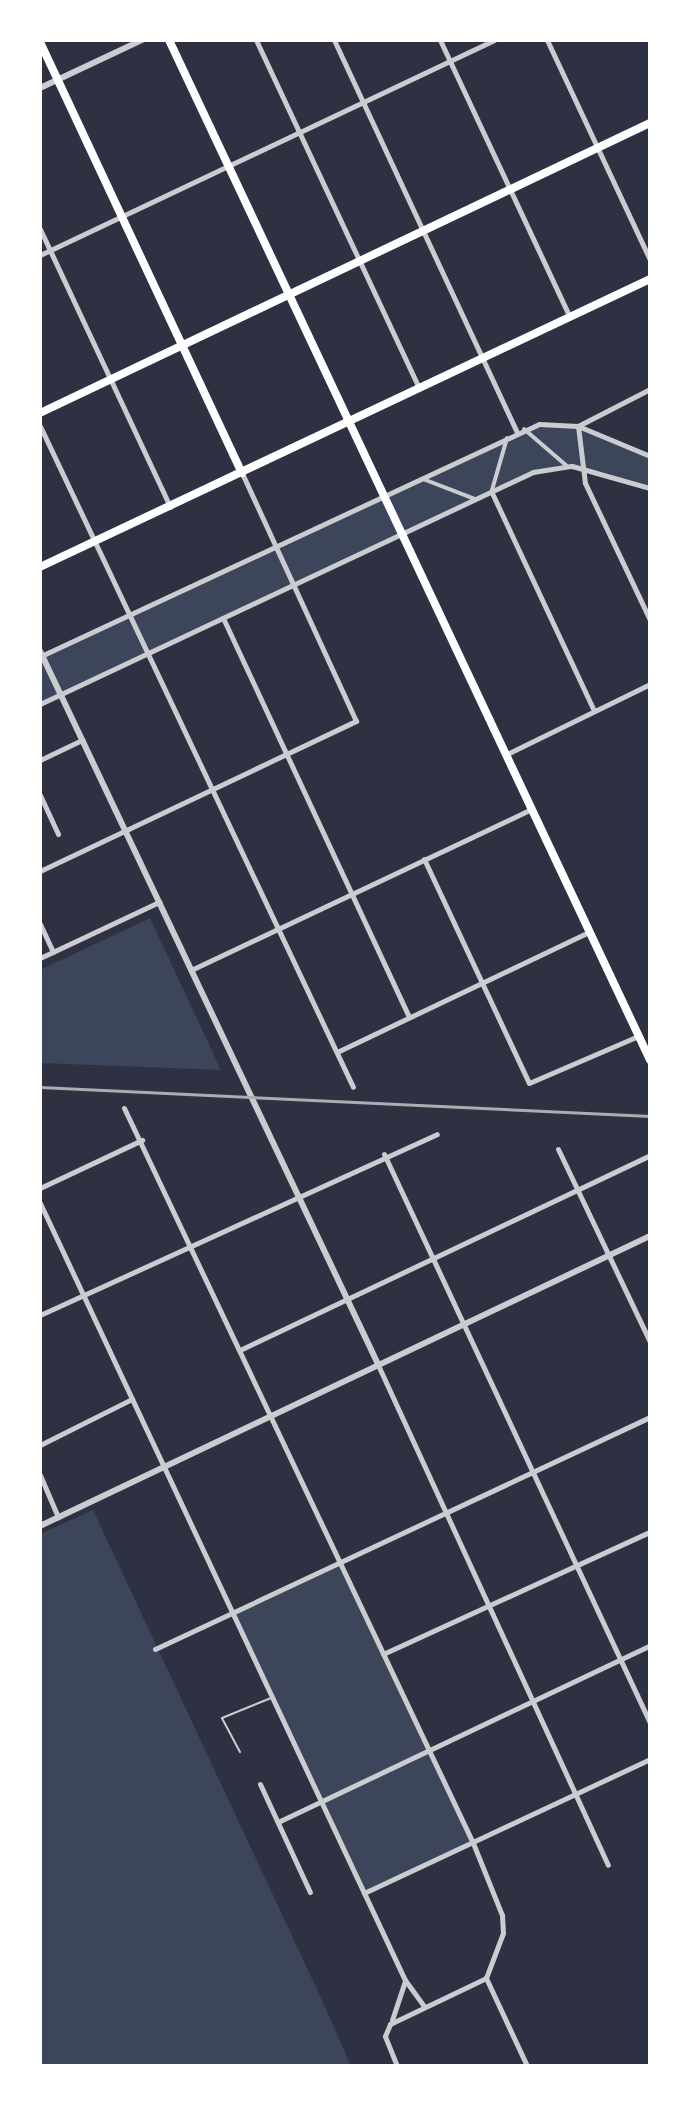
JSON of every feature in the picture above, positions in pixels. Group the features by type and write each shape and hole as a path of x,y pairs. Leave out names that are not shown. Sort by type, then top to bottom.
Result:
{"main road":[{"path":"169,40 650,1060"},
{"path":"40,42 242,473"},
{"path":"40,413 650,123"},
{"path":"40,567 650,279"}],"street":[{"path":"40,88 142,40"},
{"path":"256,40 419,388"},
{"path":"334,40 483,358 521,431 567,466"},
{"path":"440,40 570,317"},
{"path":"40,255 494,40"},
{"path":"547,40 650,260"},
{"path":"40,229 170,507"},
{"path":"578,426 650,389"},
{"path":"608,1865 378,1364 41,654 129,616 521,431 548,422 578,426 650,456"},
{"path":"40,426 276,930 353,1087"},
{"path":"578,426 580,467 650,620"},
{"path":"507,438 492,493 593,709"},
{"path":"40,704 533,472 580,467 650,488"},
{"path":"40,871 356,721 242,473"},
{"path":"421,478 477,499"},
{"path":"223,618 409,1016"},
{"path":"505,755 593,709 650,684"},
{"path":"40,760 82,740"},
{"path":"40,795 58,834"},
{"path":"191,970 531,809"},
{"path":"424,859 532,1085 638,1036"},
{"path":"40,958 159,902"},
{"path":"40,924 53,952"},
{"path":"337,1052 589,932"},
{"path":"124,1108 242,1349 426,1752 473,1843 502,1915 503,1933 486,1978 390,2024"},
{"path":"40,1315 384,1154 437,1134"},
{"path":"40,1188 142,1140"},
{"path":"558,1149 650,1342"},
{"path":"384,1154 650,1723"},
{"path":"242,1349 345,1296 650,1155"},
{"path":"40,1203 405,1980 424,2006"},
{"path":"40,1526 650,1236"},
{"path":"40,1445 132,1399"},
{"path":"155,1649 650,1417"},
{"path":"40,1475 58,1517"},
{"path":"383,1654 650,1532"},
{"path":"280,1821 650,1645"},
{"path":"364,1893 650,1759"},
{"path":"260,1784 280,1821 310,1892"},
{"path":"486,1978 527,2066"},
{"path":"397,2066 385,2036 405,1980"}],"lane":[{"path":"240,1752 222,1718 272,1697"}],"shaded area":[{"path":"539,424 578,426 650,456 650,488 601,471 544,469 40,704 40,657"},
{"path":"150,918 221,1070 40,1063 40,970"},
{"path":"93,1510 351,2066 40,2066 40,1534"},
{"path":"341,1561 473,1843 364,1893 231,1611"}],"railway":[{"path":"40,1087 650,1116"}]}
